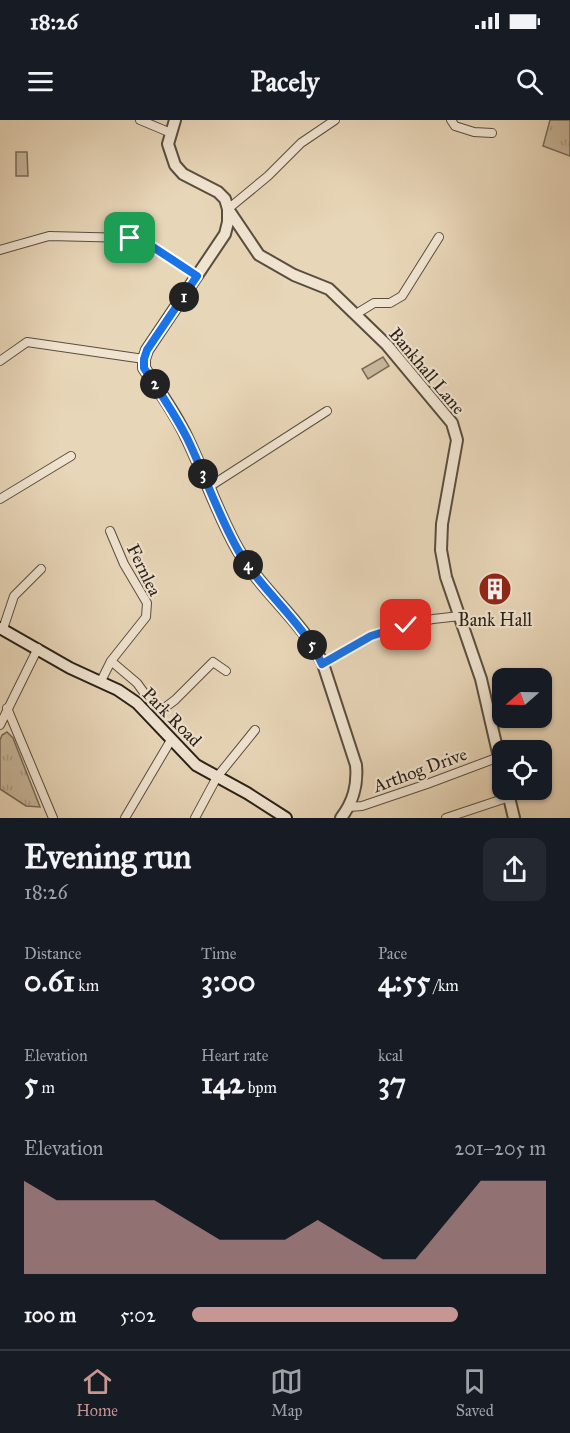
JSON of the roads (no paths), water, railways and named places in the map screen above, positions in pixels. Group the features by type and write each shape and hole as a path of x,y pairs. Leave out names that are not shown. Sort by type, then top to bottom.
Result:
{"street":[{"path":"140,120 171,133"},
{"name":"Bankhall Lane","path":"176,120 168,144 175,165 183,174 218,192 259,255 294,274 329,288 421,384 452,423 458,440 442,524 441,550 446,577 481,679 495,740"},
{"path":"335,120 301,143 268,176 228,209 225,234 147,350 144,368 186,435 230,534 245,562 316,650 356,765 356,783 349,807 341,818"},
{"path":"451,120 455,126 474,132 492,133"},
{"path":"0,250 49,236 130,238 153,247 197,276"},
{"path":"356,314 374,303 390,303 402,296 439,237"},
{"path":"0,361 27,342 144,359"},
{"path":"209,487 327,411"},
{"path":"0,499 71,456"},
{"name":"Fernlea","path":"101,681 111,661 146,616 147,603 124,564 110,531"},
{"path":"2,628 14,596 41,569"},
{"path":"322,664 371,636 433,619 460,616"},
{"name":"Park Road","path":"2,628 70,668 101,681 136,703 196,765 286,818"},
{"path":"0,725 38,648"},
{"path":"111,661 137,683 153,705 163,709 176,700 213,662 226,671"},
{"path":"7,708 53,818"},
{"path":"195,818 217,777 255,730"},
{"path":"124,818 171,740"},
{"name":"Arthog Drive","path":"349,807 362,806 492,760"},
{"path":"446,818 492,799"},
{"path":"510,800 514,818"}],"place":[{"name":"Bank Hall","path":"495,589"}]}
